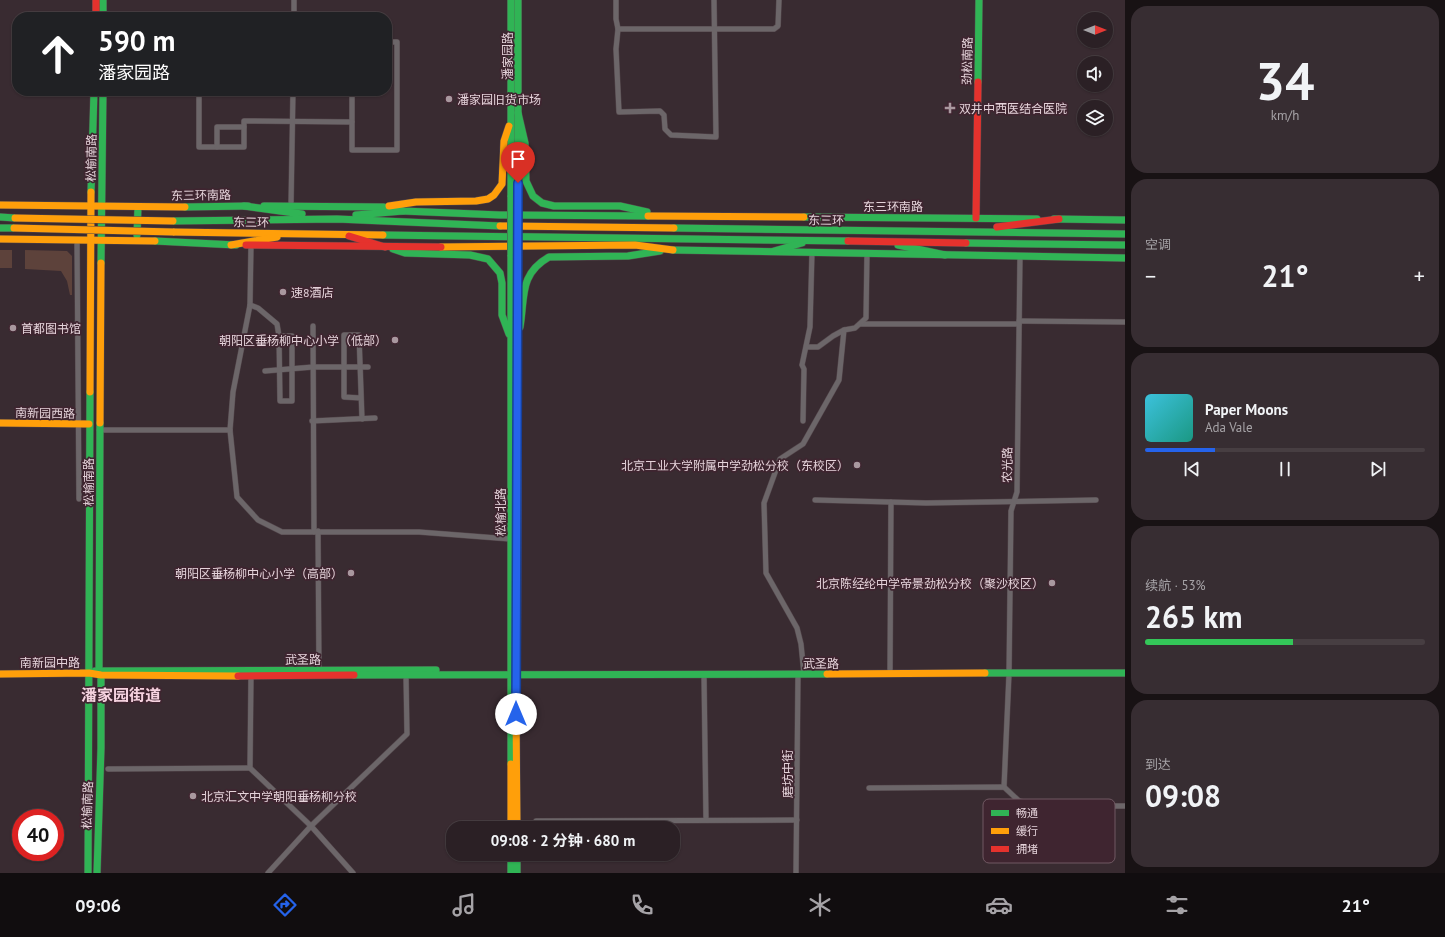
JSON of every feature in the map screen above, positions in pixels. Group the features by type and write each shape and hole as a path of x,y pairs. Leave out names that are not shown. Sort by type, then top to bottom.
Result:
{"main road":[{"path":"96,0 96,12"},
{"path":"103,0 103,12"},
{"name":"潘家园路","path":"511,0 511,118 515,197"},
{"name":"潘家园路","path":"515,197 518,113 518,0"},
{"name":"劲松南路","path":"976,218 979,0"},
{"name":"松榆南路","path":"88,873 90,206 94,96"},
{"name":"松榆南路","path":"98,873 101,748 99,240 103,96"},
{"path":"518,113 525,141 525,176 528,187 541,203 554,206 620,206 661,215"},
{"path":"383,207 416,202 476,202 488,199 494,195 502,184 504,141 511,118"},
{"name":"松榆北路","path":"511,821 515,197"},
{"name":"东三环南路","path":"0,205 101,207 291,205 383,207 403,211"},
{"path":"244,206 303,214 319,219"},
{"path":"137,240 138,207"},
{"path":"337,219 347,215 403,211 500,215 661,215"},
{"name":"东三环南路","path":"661,215 1125,220"},
{"name":"东三环","path":"0,217 173,221 337,219 502,226 1125,234"},
{"path":"964,231 1059,219"},
{"name":"东三环","path":"0,228 173,232 502,235 1125,245"},
{"path":"231,244 304,233"},
{"path":"338,233 404,253 470,255 488,259 500,273 502,283 502,315 514,338"},
{"path":"0,239 137,240 251,245 634,245 668,250 1125,258"},
{"path":"774,251 813,240"},
{"path":"879,241 945,256"},
{"path":"514,338 524,314 524,285 529,270 539,261 549,257 628,256 668,250"},
{"name":"松榆北路","path":"514,338 511,539 517,821"},
{"name":"南新园西路","path":"0,423 89,424"},
{"name":"武圣路","path":"100,673 319,670 513,674"},
{"name":"武圣路","path":"100,673 251,676 1125,673"},
{"name":"南新园中路","path":"0,674 100,673"},
{"path":"511,861 511,873"},
{"path":"517,861 517,873"}],"street":[{"path":"294,0 294,12"},
{"path":"616,0 616,19 618,29 616,49 619,112 660,111 664,115 665,129 671,135 716,137 714,0"},
{"path":"618,29 715,28 774,30 778,26 779,0"},
{"path":"352,96 352,150 397,150 397,42 392,42"},
{"path":"199,96 199,147 244,147 244,121 352,122"},
{"path":"291,205 293,96"},
{"path":"217,147 217,127 244,127"},
{"path":"77,240 79,500"},
{"path":"251,245 250,305 233,392 230,430 237,498 258,520 282,532 419,532 511,539"},
{"path":"803,421 804,368 802,365 810,327 812,252"},
{"path":"807,347 818,347 832,336 844,330 855,328 866,318 867,254"},
{"name":"农光路","path":"1004,787 1009,674 1011,511 1017,492 1020,256"},
{"path":"250,305 258,308 277,324 279,336 280,401 292,401 292,336 279,336"},
{"path":"860,324 1125,322"},
{"path":"313,326 312,421 319,670"},
{"name":"磨坊中街","path":"796,873 796,820 802,644 797,628 766,573 764,503 780,459 803,444 839,380 844,330"},
{"path":"361,398 344,398 344,335 359,335 362,419"},
{"path":"265,371 313,367 368,367"},
{"path":"312,421 375,418"},
{"path":"99,430 230,430"},
{"path":"815,500 891,502 1014,502 1096,500"},
{"path":"890,674 891,502"},
{"path":"704,674 706,820"},
{"path":"268,873 311,826 407,734 406,675"},
{"path":"250,768 251,676"},
{"path":"108,769 250,768 311,826 353,873"},
{"path":"869,788 1004,787 1017,799"},
{"path":"536,821 796,820"}],"shaded area":[{"path":"0,250 12,250 12,268 0,268"},
{"path":"25,250 67,251 72,256 72,295 70,295 67,281 61,271 25,269"}],"traffic: fast":[{"path":"103,0 103,12"},
{"path":"511,0 511,197"},
{"path":"518,0 518,197"},
{"path":"978,82 979,0"},
{"path":"91,192 94,96"},
{"path":"101,263 103,96"},
{"path":"518,113 525,143 526,181 533,196 542,203 554,206 620,206 647,212"},
{"path":"511,197 511,255"},
{"path":"244,206 302,214"},
{"path":"185,207 248,206"},
{"path":"264,206 383,207 403,211 500,215 648,216"},
{"path":"137,235 138,207"},
{"path":"356,215 403,211"},
{"path":"0,217 15,218"},
{"path":"804,217 1037,219"},
{"path":"173,221 337,219 500,226"},
{"path":"1054,219 1125,220"},
{"path":"0,228 14,228"},
{"path":"674,228 1125,234"},
{"path":"383,235 848,241"},
{"path":"155,241 236,245"},
{"path":"774,251 802,243"},
{"path":"966,243 1125,245"},
{"path":"898,245 945,255"},
{"path":"393,249 405,253 470,255 488,259 500,273 502,283 502,315 509,334"},
{"path":"673,250 1125,258"},
{"path":"520,327 523,296 528,279 539,264 549,257 628,256 660,251"},
{"path":"511,255 511,764"},
{"path":"518,255 518,426"},
{"path":"88,873 90,392"},
{"path":"97,873 101,748 101,675 99,670 100,423"},
{"path":"95,671 436,670"},
{"path":"985,673 1125,673"},
{"path":"354,675 827,674"},
{"path":"511,861 511,873"},
{"path":"517,861 517,873"}],"traffic: slow":[{"path":"389,206 416,202 476,201 488,199 494,195 502,184 504,141 509,126"},
{"path":"90,392 91,192"},
{"path":"518,197 518,255"},
{"path":"0,205 185,207"},
{"path":"648,216 804,217"},
{"path":"15,218 173,221"},
{"path":"500,226 674,228"},
{"path":"14,228 173,232"},
{"path":"173,232 383,235"},
{"path":"231,245 277,237"},
{"path":"0,239 155,241"},
{"path":"441,247 635,245 673,250"},
{"path":"100,423 101,263"},
{"path":"0,423 89,424"},
{"path":"517,655 518,426"},
{"path":"0,674 89,673 101,675 238,676"},
{"path":"827,674 985,673"},
{"path":"516,711 517,821"},
{"path":"511,764 511,821"}],"traffic: jam":[{"path":"96,0 96,12"},
{"path":"976,218 978,82"},
{"path":"997,227 1059,219"},
{"path":"349,236 385,247"},
{"path":"848,241 966,243"},
{"path":"246,245 441,247"},
{"path":"238,676 354,675"}],"place":[{"name":"潘家园旧货市场","path":"449,99"},
{"name":"双井中西医结合医院","path":"950,108"},
{"name":"速8酒店","path":"283,292"},
{"name":"首都图书馆","path":"13,328"},
{"name":"朝阳区垂杨柳中心小学（低部）","path":"395,340"},
{"name":"北京工业大学附属中学劲松分校（东校区）","path":"857,465"},
{"name":"朝阳区垂杨柳中心小学（高部）","path":"351,573"},
{"name":"北京陈经纶中学帝景劲松分校（聚沙校区）","path":"1052,583"},
{"name":"北京汇文中学朝阳垂杨柳分校","path":"193,796"}],"district":[{"name":"潘家园街道","path":"121,695"}],"route":[{"path":"516,714 518,183"}]}
